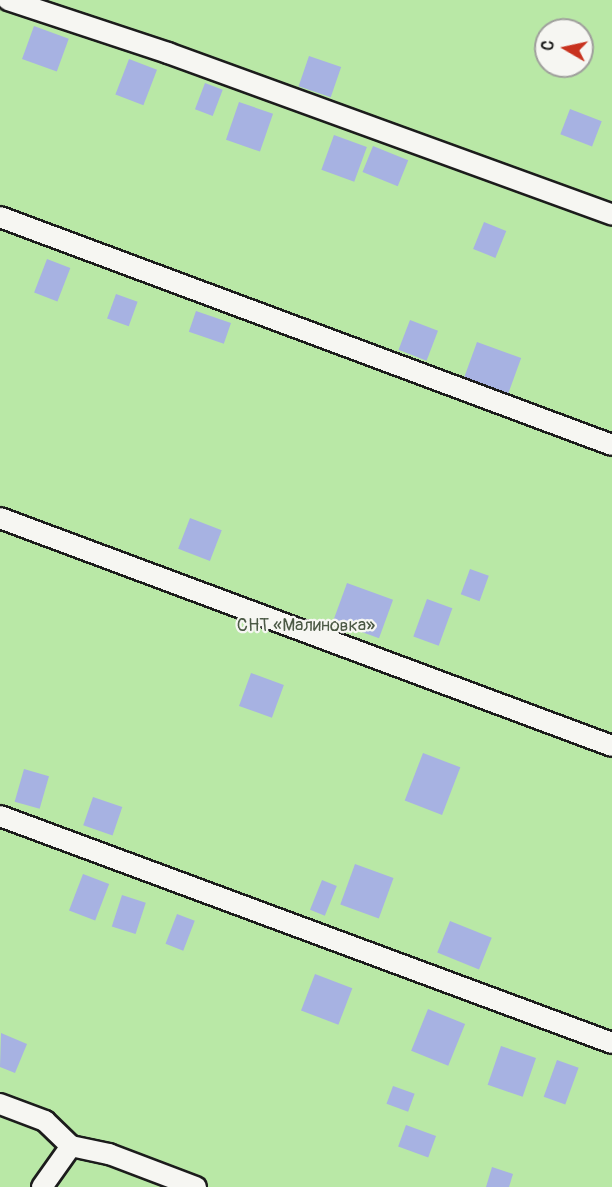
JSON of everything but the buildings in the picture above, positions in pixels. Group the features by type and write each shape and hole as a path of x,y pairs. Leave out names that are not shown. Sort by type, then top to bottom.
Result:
{"street":[{"path":"8,0 179,57 612,215"},
{"path":"0,217 612,445"},
{"path":"0,518 612,746"},
{"path":"0,816 612,1043"},
{"path":"0,1104 45,1121 71,1146 109,1154 196,1187"},
{"path":"42,1187 71,1146"}],"green space":[{"name":"СНТ «Малиновка»","path":"0,0 612,0 612,1187 0,1187"}]}
